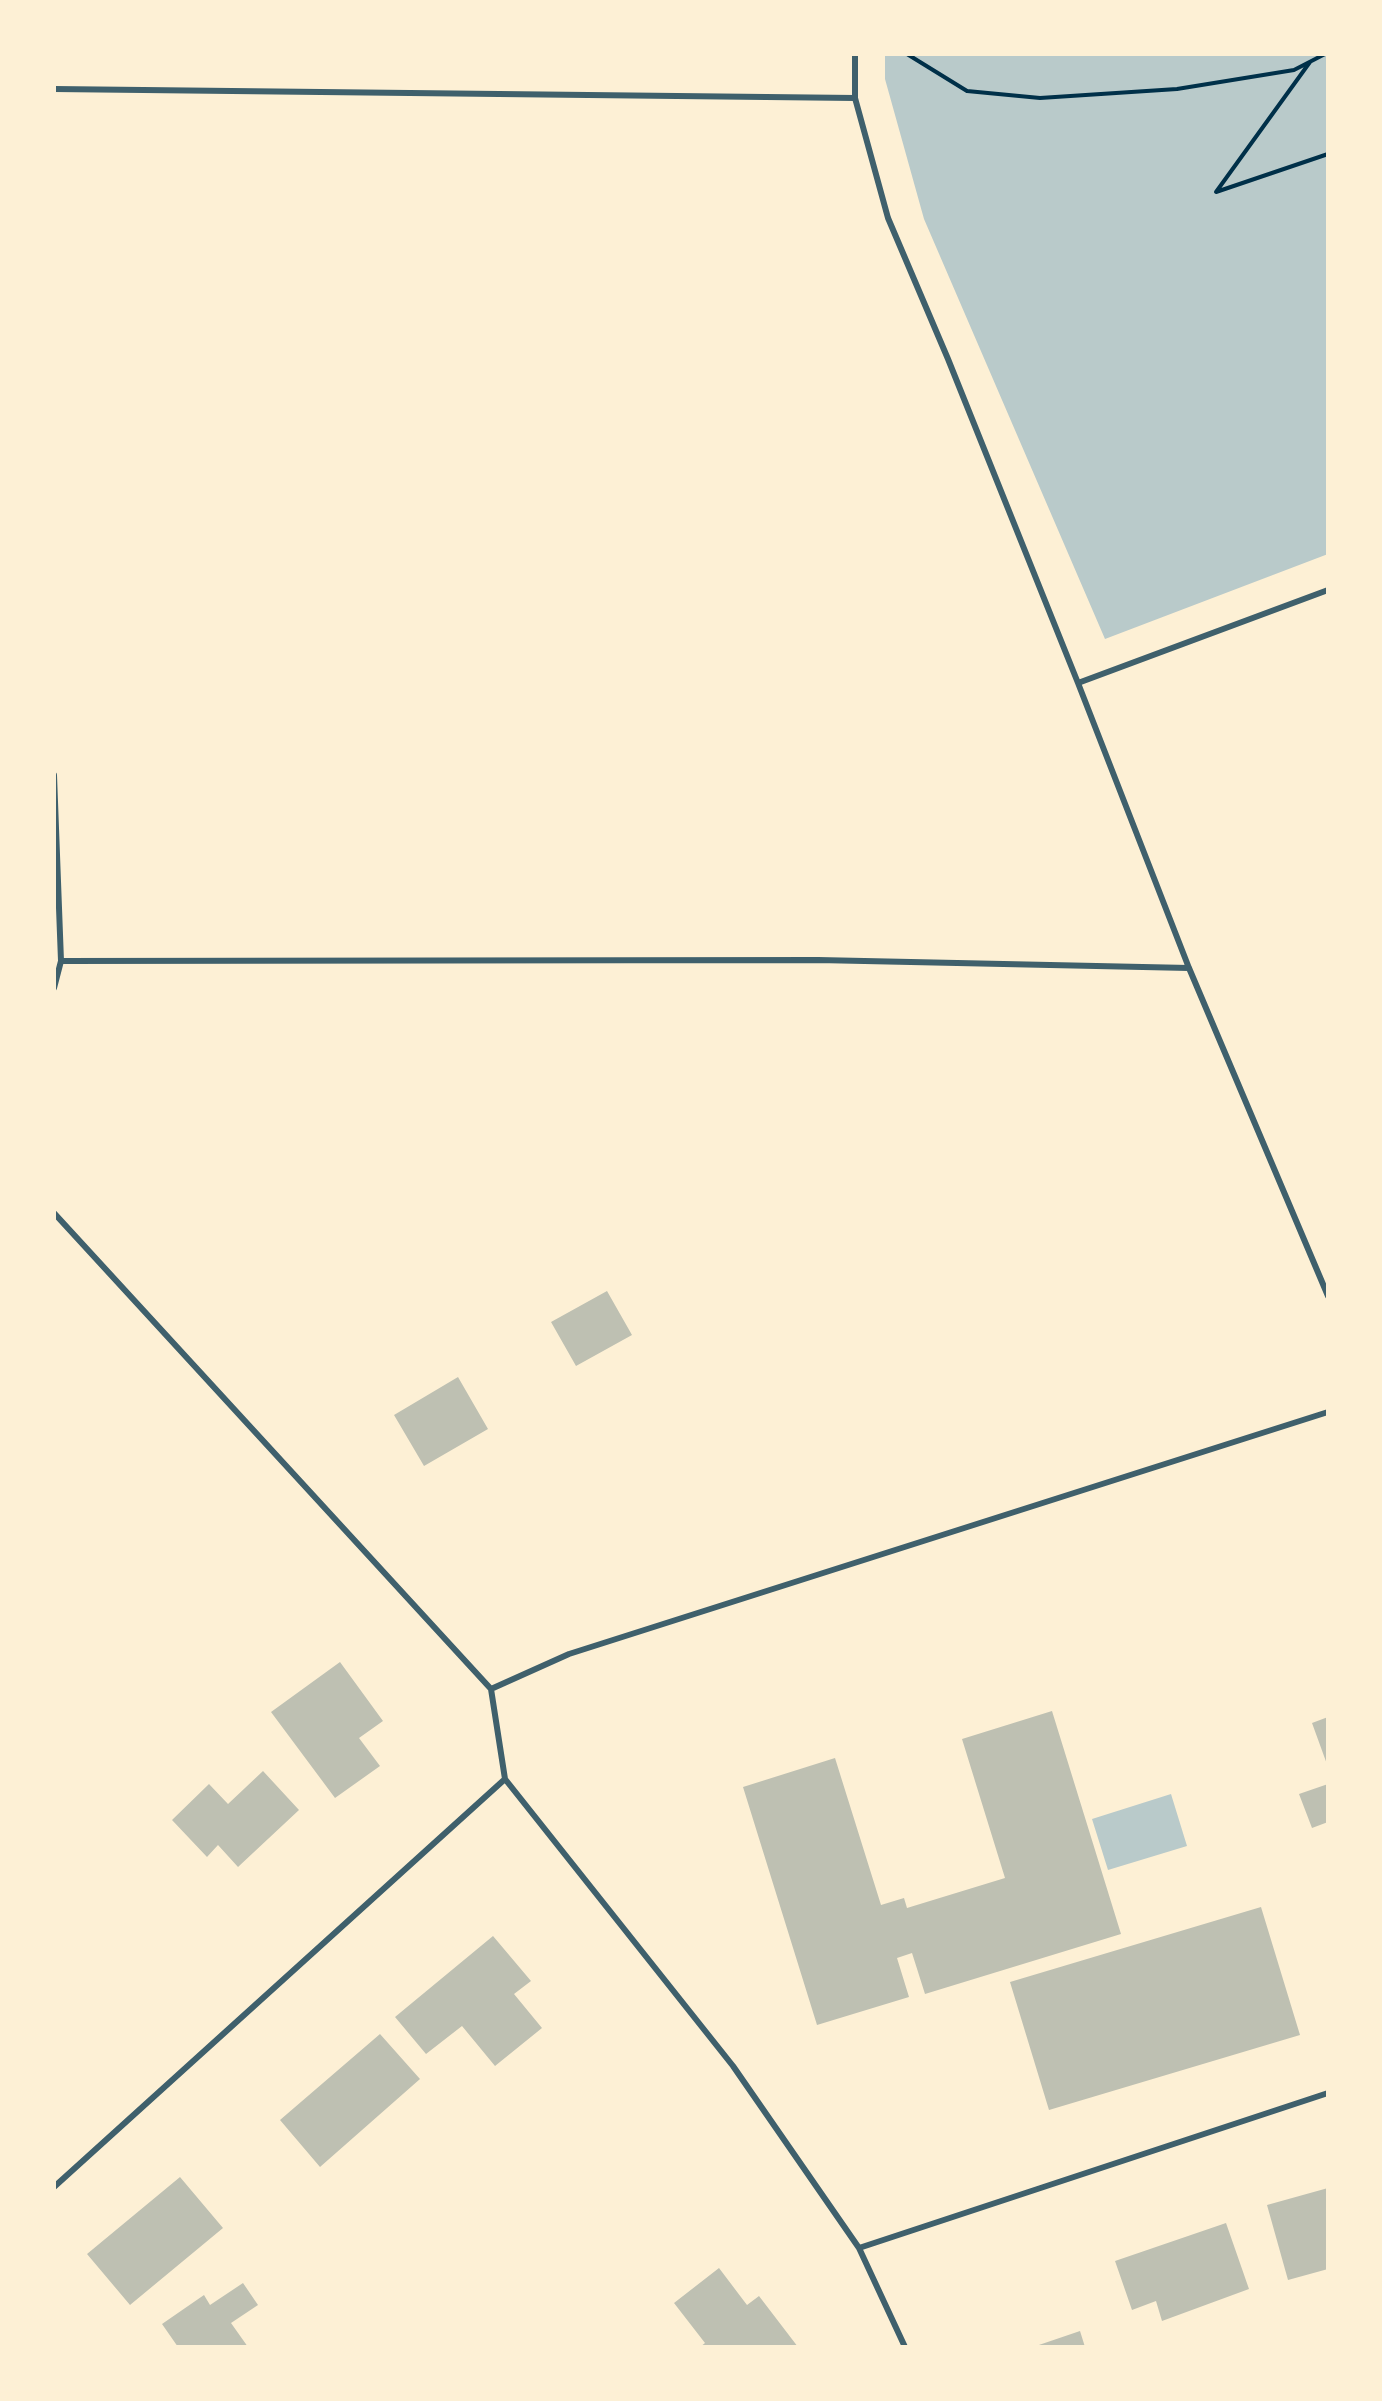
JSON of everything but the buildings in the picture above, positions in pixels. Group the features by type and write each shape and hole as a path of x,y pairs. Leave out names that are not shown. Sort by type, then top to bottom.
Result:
{"street":[{"path":"855,54 855,98 888,218 948,359 1189,968 1328,1296"},
{"path":"54,89 855,98"},
{"path":"1078,683 1328,590"},
{"path":"54,776 61,961 54,988"},
{"path":"61,961 818,960 1189,968"},
{"path":"54,1213 491,1689 505,1779 733,2066 859,2248 904,2347"},
{"path":"491,1689 570,1654 1328,1412"},
{"path":"54,2187 505,1779"},
{"path":"859,2248 1328,2093"}],"path":[{"path":"907,54 967,91 1040,98 1177,89 1294,70 1325,54"},
{"path":"1311,61 1216,192 1328,154"}],"shaded area":[{"path":"885,54 1328,54 1328,554 1105,639 924,219 885,79"},
{"path":"1171,1794 1187,1846 1108,1870 1092,1819"}]}
